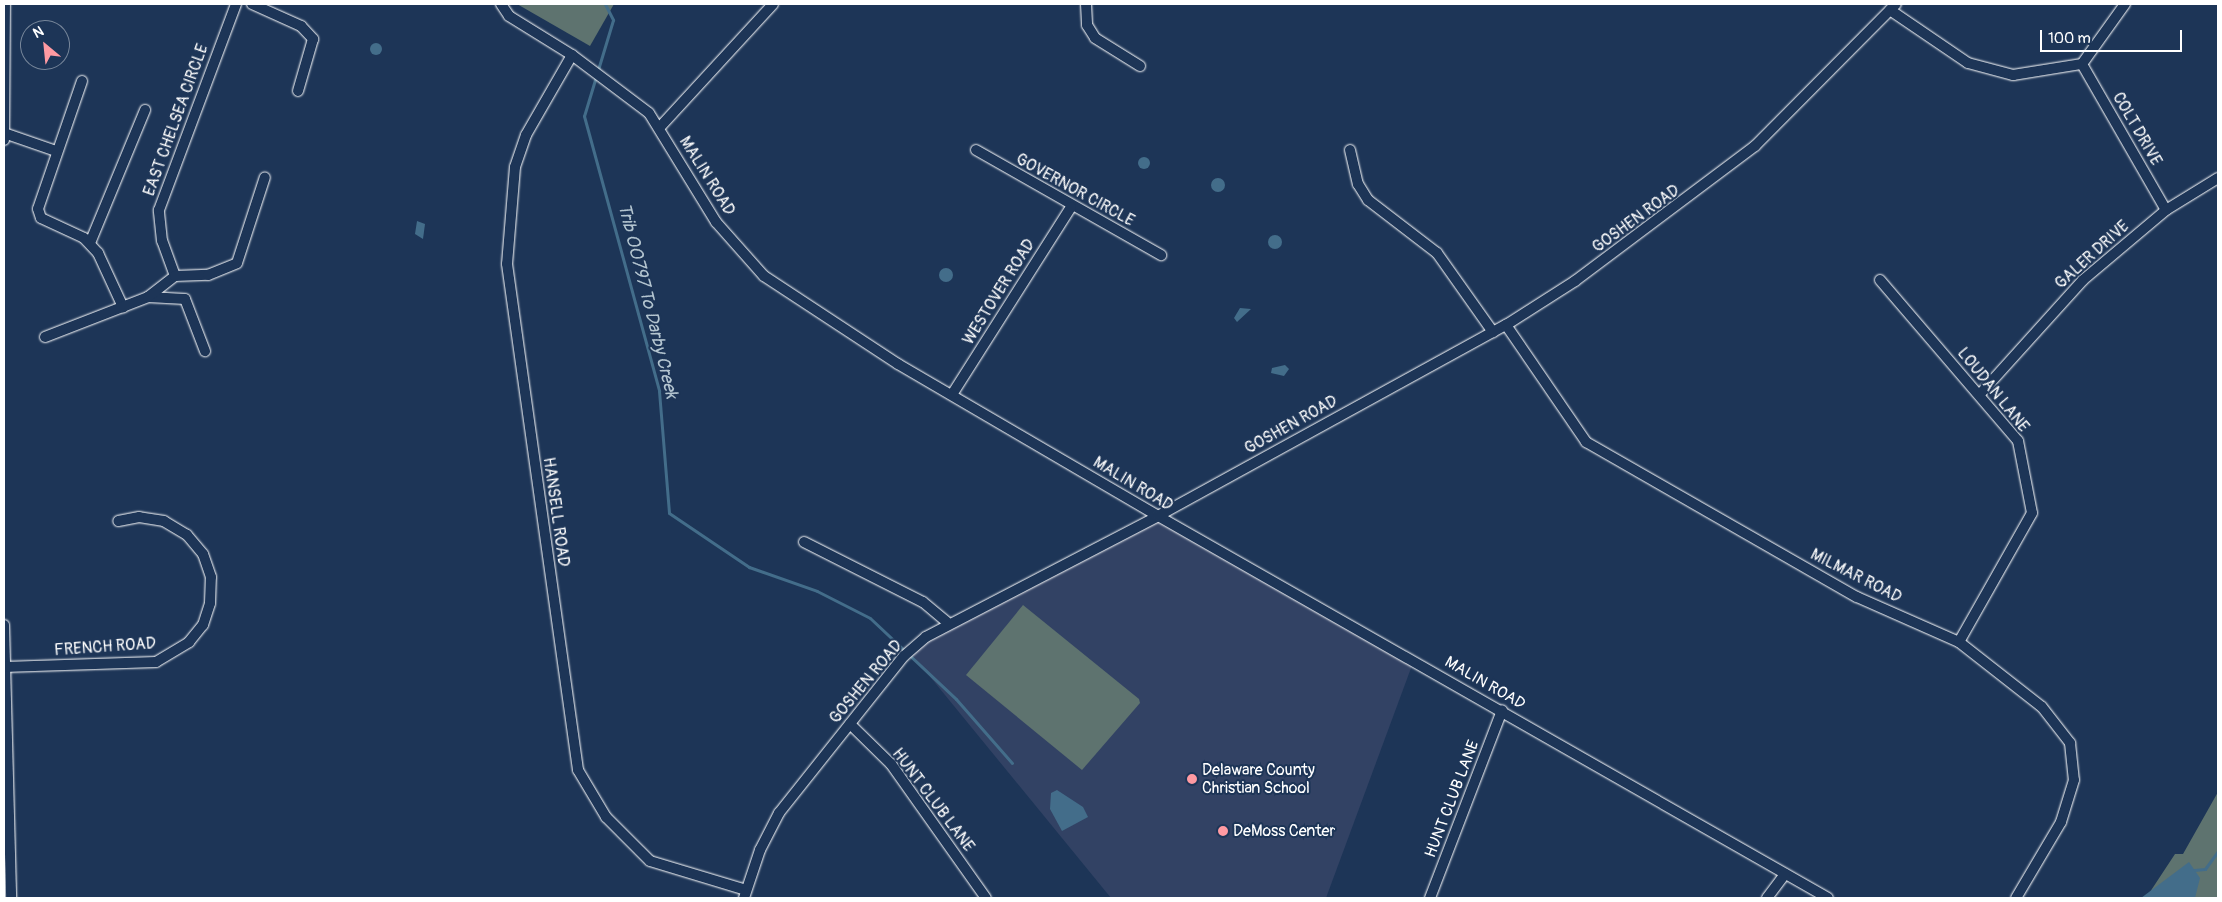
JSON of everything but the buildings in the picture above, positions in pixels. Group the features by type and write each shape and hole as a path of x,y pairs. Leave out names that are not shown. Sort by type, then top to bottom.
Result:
{"street":[{"path":"4,140 5,4"},
{"name":"EAST CHELSEA CIRCLE","path":"175,276 162,241 160,210 236,4"},
{"path":"252,4 300,26 313,39 298,91"},
{"name":"MALIN ROAD","path":"501,4 509,16 572,55 633,100 660,127 716,222 764,276 898,364 953,394 1158,516 1502,710 1828,898"},
{"path":"660,127 773,4"},
{"path":"1086,4 1087,25 1095,38 1140,66"},
{"path":"1893,7 1968,63 2013,75 2082,64 2126,4"},
{"name":"GOSHEN ROAD","path":"745,894 779,813 906,654 947,622 1158,516 1506,325 1673,212 1755,146 1893,7"},
{"name":"HANSELL ROAD","path":"572,55 526,135 515,167 507,264 578,770 606,817 650,861 745,894"},
{"name":"COLT DRIVE","path":"2082,64 2166,210"},
{"path":"82,81 39,199 41,218 90,243 104,264 123,307"},
{"name":"EAST CHELSEA CIRCLE","path":"90,243 145,110"},
{"path":"4,134 56,152"},
{"name":"GOVERNOR CIRCLE","path":"976,150 1071,207 1161,255"},
{"path":"1350,150 1358,184 1368,200 1437,253 1493,332"},
{"path":"45,337 148,297 175,276 208,275 237,263 265,177"},
{"name":"GALER DRIVE","path":"1981,393 2083,280 2166,210 2218,178"},
{"name":"WESTOVER ROAD","path":"953,394 1071,207"},
{"name":"LOUDAN LANE","path":"1880,280 1981,393 2018,441 2032,512 1959,642"},
{"path":"148,297 185,299 205,351"},
{"name":"MILMAR ROAD","path":"1506,325 1586,442 1857,597 1959,642 2042,707 2070,743 2074,780 2060,822 2016,898"},
{"name":"FRENCH ROAD","path":"4,667 156,662 180,650 198,631 208,614 212,591 207,564 196,544 164,521 139,517 118,521"},
{"path":"804,542 923,602 947,622"},
{"path":"4,624 11,898"},
{"name":"HUNT CLUB LANE","path":"1430,898 1502,710"},
{"name":"HUNT CLUB LANE","path":"850,724 891,764 986,898"},
{"path":"1767,898 1786,874"}],"shaded area":[{"path":"374,43 378,43 382,49 378,55 374,55 370,51 370,47"},
{"path":"1142,157 1146,157 1150,163 1146,169 1142,169 1138,165 1138,161"},
{"path":"1218,178 1223,180 1225,185 1223,190 1218,192 1213,190 1211,185 1213,180"},
{"path":"417,221 425,224 423,239 415,234"},
{"path":"1275,235 1280,237 1282,242 1280,247 1275,249 1270,247 1268,242 1270,237"},
{"path":"946,268 951,270 953,275 951,280 946,282 941,280 939,275 941,270"},
{"path":"1240,308 1251,309 1237,322 1234,318"},
{"path":"1285,365 1289,369 1284,376 1271,373 1272,368"},
{"name":"Delaware County Christian School","path":"1158,516 1414,660 1326,898 1111,898 909,651"},
{"path":"1057,790 1083,807 1088,817 1062,831 1050,809 1051,793"},
{"path":"2189,862 2200,878 2195,898 2141,898"}],"green space":[{"path":"517,4 614,4 590,46"},
{"path":"1023,605 1139,699 1140,703 1082,770 966,675"},
{"path":"2218,792 2218,898 2146,898 2175,854 2183,854"}],"waterway":[{"name":"Trib 00797 To Darby Creek","path":"605,4 613,20 584,116 659,391 669,513 749,567 817,591 870,618 956,699 1012,763"},
{"path":"2194,870 2205,869 2218,851"}],"place":[{"name":"Delaware County Christian School","path":"1192,779"},
{"name":"DeMoss Center","path":"1223,831"}]}
